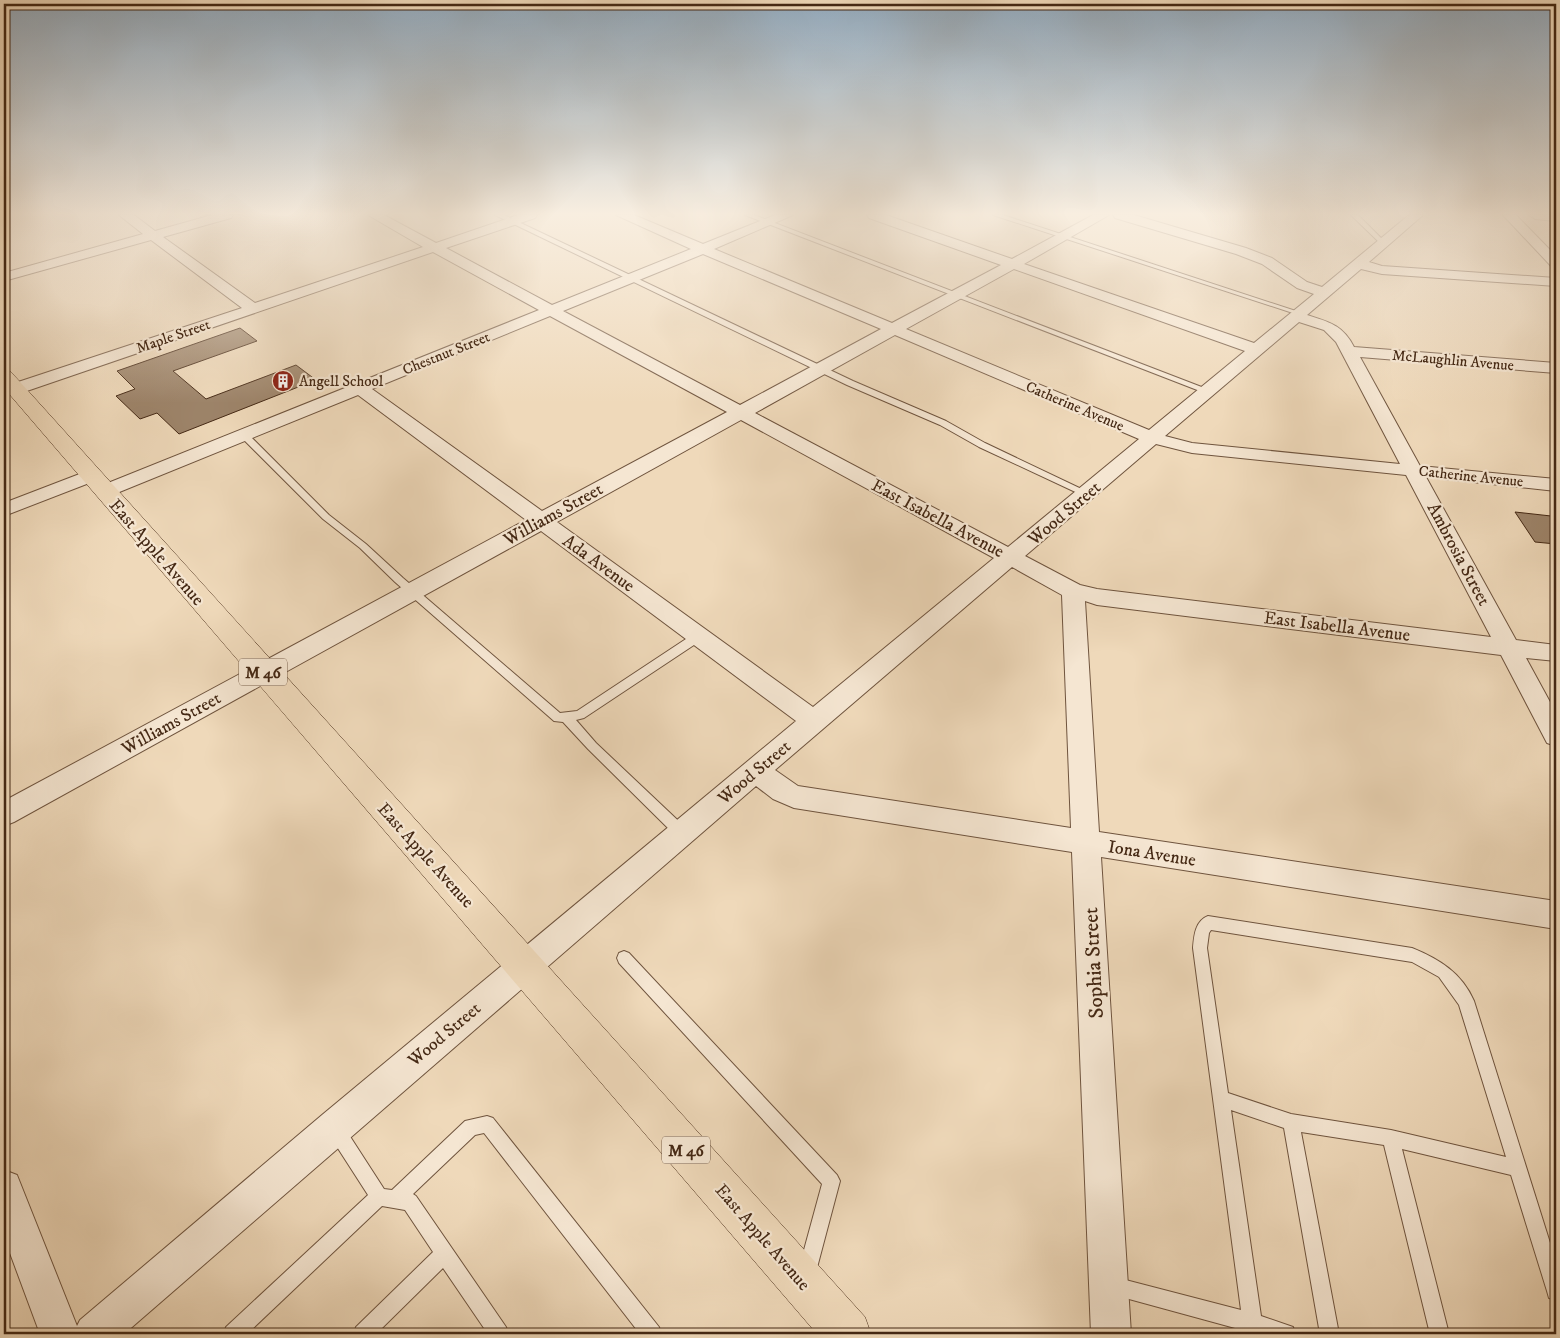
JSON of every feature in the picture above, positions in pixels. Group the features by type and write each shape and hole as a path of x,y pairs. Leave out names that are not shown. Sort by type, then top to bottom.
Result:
{"main road":[{"name":"East Apple Avenue","path":"10,382 263,673 804,1284 841,1332"}],"street":[{"path":"210,277 253,309"},
{"name":"Maple Street","path":"10,382 253,309 347,277"},
{"name":"East Isabella Avenue","path":"490,277 1073,591 1089,596 1556,653"},
{"name":"Catherine Avenue","path":"772,277 1152,438 1192,448 1556,484"},
{"name":"Williams Street","path":"4,814 989,277"},
{"path":"1052,277 1258,350"},
{"path":"1291,277 1302,285 1325,293"},
{"name":"Wood Street","path":"94,1334 524,966 1343,277"},
{"path":"1490,277 1556,282"},
{"name":"Chestnut Street","path":"4,510 97,484 244,435 631,278"},
{"name":"Ambrosia Street","path":"1299,315 1335,332 1350,351 1556,736"},
{"name":"McLaughlin Avenue","path":"1350,351 1556,368"},
{"name":"Ada Avenue","path":"360,388 814,721"},
{"name":"Sophia Street","path":"1073,591 1110,1334"},
{"name":"Iona Avenue","path":"756,770 782,791 794,797 1556,915"},
{"path":"4,1188 60,1334"}],"lane":[{"path":"913,277 1208,391"},
{"path":"1185,277 1299,315"},
{"path":"631,278 822,369 943,423 982,445 1087,494"},
{"path":"244,435 326,517 363,546 558,718 580,715 699,636"},
{"path":"567,718 592,746 682,833"},
{"path":"1252,1323 1200,948 1202,930 1208,923 1412,955 1436,965 1452,978 1466,1001 1556,1291"},
{"path":"624,958 831,1181 804,1284"},
{"path":"1221,1099 1292,1122 1391,1138 1518,1168"},
{"path":"1292,1122 1329,1334"},
{"path":"233,1334 387,1198 471,1127 487,1124 652,1334"},
{"path":"334,1127 387,1198 410,1202 500,1334"},
{"path":"1391,1138 1439,1334"},
{"path":"363,1334 445,1253"},
{"path":"1108,1284 1286,1334"}],"building":[{"name":"Angell School","path":"240,328 257,341 173,371 206,399 296,365 316,380 179,434 157,413 140,419 116,396 135,389 117,371"},
{"path":"1515,512 1551,516 1556,523 1556,544 1535,542"}],"place":[{"name":"Angell School","path":"283,381"}]}
